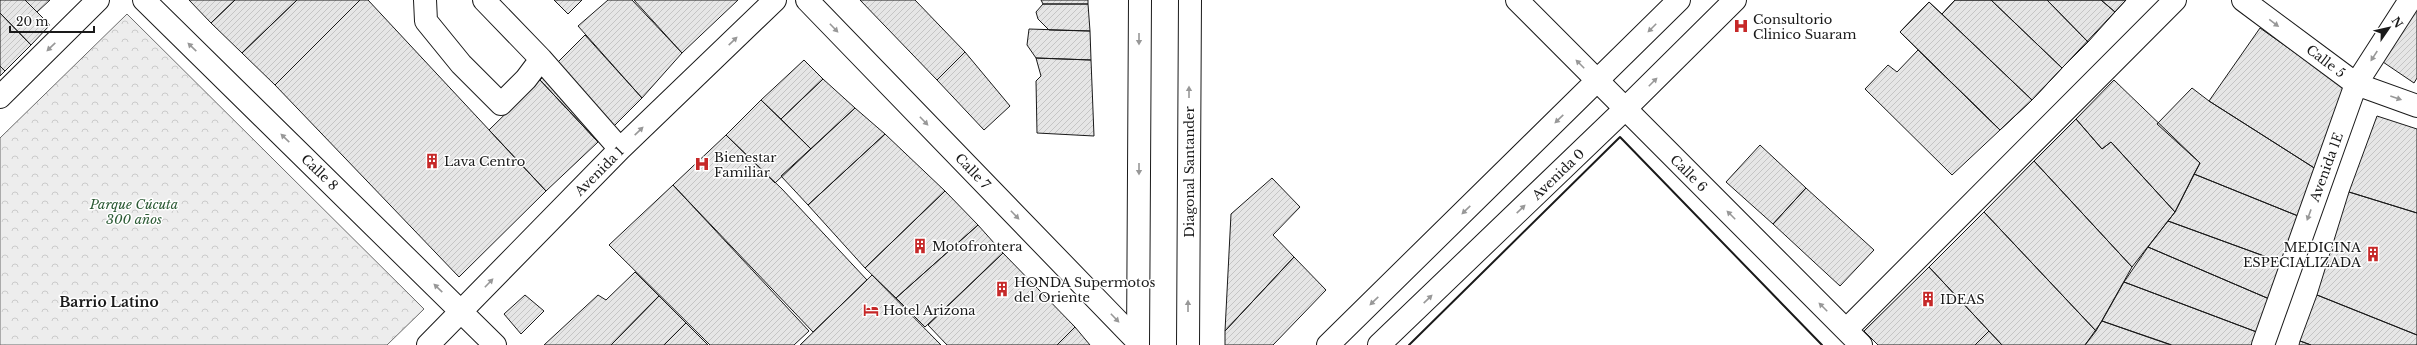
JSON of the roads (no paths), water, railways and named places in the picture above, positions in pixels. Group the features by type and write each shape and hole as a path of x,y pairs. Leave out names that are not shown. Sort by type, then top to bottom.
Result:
{"street":[{"path":"0,97 98,0"},
{"name":"Calle 8","path":"144,0 495,345"},
{"path":"425,0 426,20 461,64 501,104 526,79 541,59"},
{"path":"484,0 541,59 620,149"},
{"name":"Avenida 1","path":"428,345 620,149 775,0"},
{"name":"Calle 7","path":"807,0 1138,344"},
{"path":"1138,344 1140,0"},
{"name":"Diagonal Santander","path":"1188,345 1190,0"},
{"name":"Calle 6","path":"1517,0 1853,338"},
{"path":"1328,345 1679,0"},
{"name":"Avenida 0","path":"1379,345 1626,109 1735,0"},
{"path":"1853,338 2175,0"},
{"name":"Calle 5","path":"2243,0 2356,84 2417,106"},
{"name":"Avenida 1E","path":"2263,345 2356,84 2410,0"}],"place":[{"name":"Consultorio Clinico Suaram","path":"1741,26"},
{"name":"Lava Centro","path":"432,161"},
{"name":"Bienestar Familiar","path":"702,164"},
{"name":"Motofrontera","path":"920,246"},
{"name":"MEDICINA ESPECIALIZADA","path":"2373,254"},
{"name":"HONDA Supermotos del Oriente","path":"1002,289"},
{"name":"IDEAS","path":"1928,299"},
{"name":"Hotel Arizona","path":"871,310"}],"district":[{"name":"Barrio Latino","path":"109,302"}],"park label":[{"name":"Parque Cúcuta 300 años","path":"134,212"}]}
